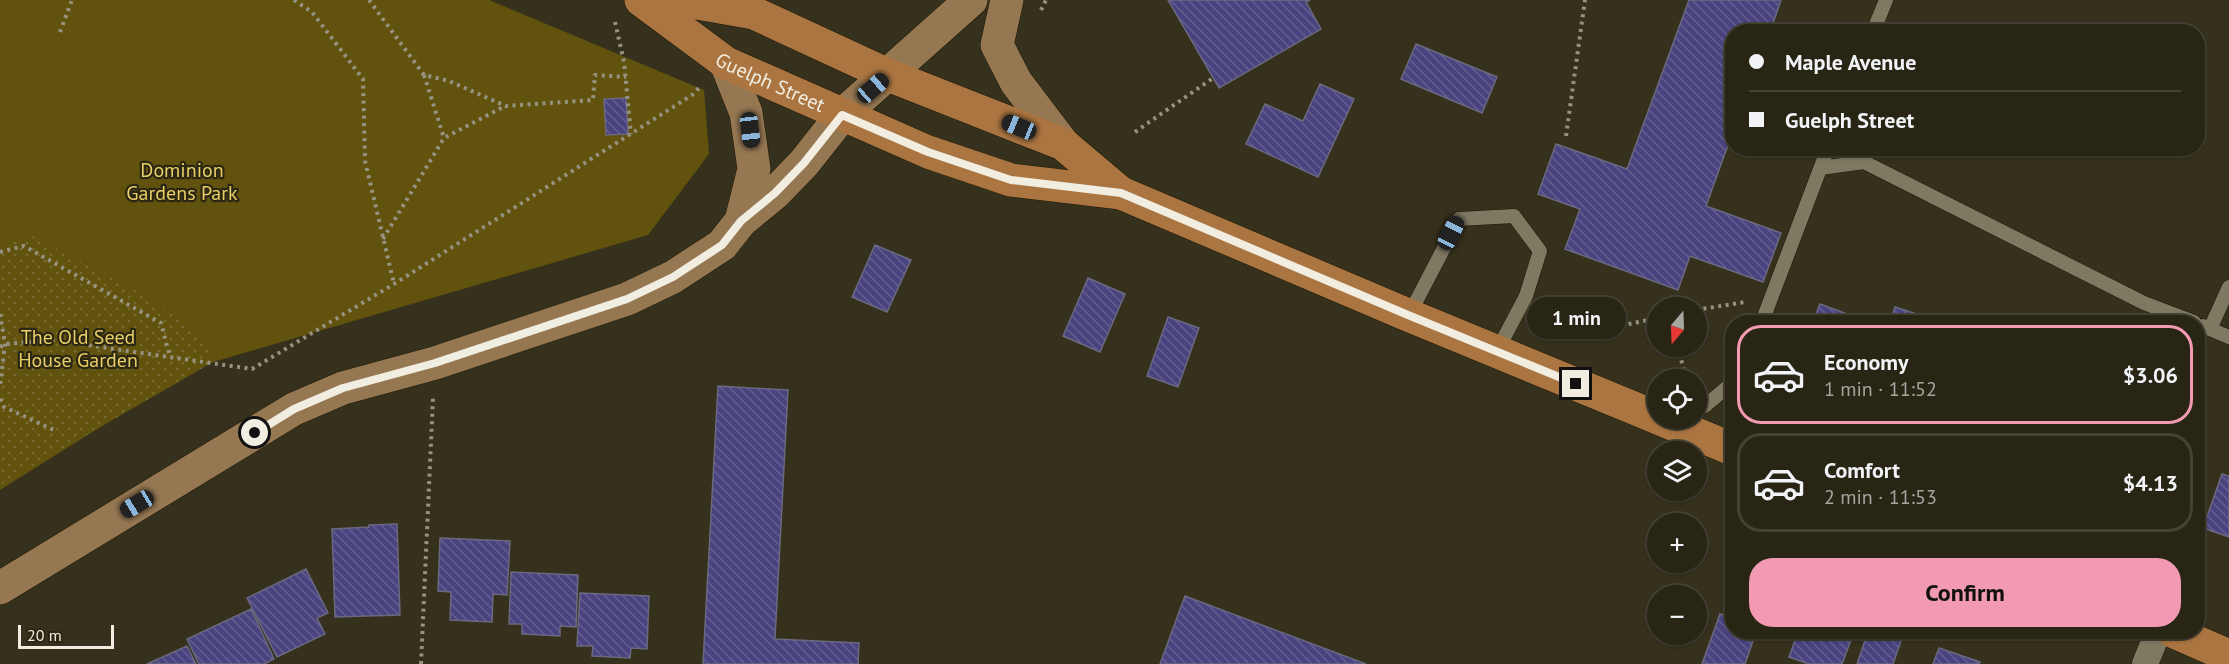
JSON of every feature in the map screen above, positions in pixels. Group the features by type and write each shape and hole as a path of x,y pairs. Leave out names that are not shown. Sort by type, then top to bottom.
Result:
{"main road":[{"name":"Guelph Street","path":"641,0 726,63 928,152 1011,180 1121,193 1647,414"},
{"name":"Guelph Street","path":"680,0 754,12 888,75 1063,144 1121,193"},
{"path":"0,588 294,409 343,388 435,363 627,299 673,277 722,245 741,221 775,193 804,163 842,115 972,0"},
{"path":"1007,0 997,45 1016,82 1063,144"},
{"path":"726,63 746,113 754,169 741,221"},
{"name":"Guelph Street","path":"1684,429 1725,446"},
{"path":"2190,639 2229,656"}],"street":[{"path":"2145,664 2155,639"}],"lane":[{"path":"1876,24 1886,0"},
{"path":"1765,315 1825,156"},
{"path":"1821,168 1864,162 2144,303 2175,315"},
{"path":"1408,315 1459,219 1514,216 1540,251 1526,296 1497,351"},
{"path":"2205,320 2229,287"},
{"path":"2205,327 2229,337"},
{"path":"1707,405 1725,389"}],"path":[{"path":"60,32 72,0"},
{"path":"294,0 312,12 363,79 365,161 394,284"},
{"path":"369,0 424,75 444,138"},
{"path":"1040,14 1042,4 1046,0"},
{"path":"1566,136 1585,0"},
{"path":"615,21 626,77 631,134"},
{"path":"0,347 6,344 52,340 252,369 394,284 692,95 726,63"},
{"path":"424,75 449,81 506,106"},
{"path":"383,239 444,138 506,106 593,100 595,75 626,77"},
{"path":"1135,132 1214,78"},
{"path":"0,252 24,246 161,323 170,357"},
{"path":"1707,308 1740,302 1769,304"},
{"path":"0,314 6,344 0,387"},
{"path":"1552,339 1647,320"},
{"path":"421,664 435,363"},
{"path":"0,399 4,407 54,429"}],"green space":[{"name":"Dominion Gardens Park","path":"0,0 489,0 704,90 709,154 648,235 196,367 0,490"},
{"name":"The Old Seed House Garden","path":"32,236 129,286 198,331 213,362 0,485 0,245"}],"building":[{"path":"1168,0 1310,0 1306,2 1321,29 1219,88"},
{"path":"1689,0 1781,0 1773,24 1725,24 1725,153 1706,206 1781,233 1763,282 1690,256 1678,290 1565,249 1580,209 1538,194 1556,144 1627,169"},
{"path":"1416,44 1497,77 1482,113 1401,79"},
{"path":"1320,84 1354,99 1318,177 1246,144 1265,104 1303,121"},
{"path":"626,98 628,134 606,135 604,99"},
{"path":"875,245 911,260 887,312 852,297"},
{"path":"1088,278 1125,294 1100,352 1063,336"},
{"path":"1820,304 1850,315 1816,315"},
{"path":"1895,307 1920,315 1892,315"},
{"path":"1168,317 1199,328 1178,387 1147,376"},
{"path":"718,386 788,390 775,639 859,643 858,664 703,664"},
{"path":"2222,474 2229,476 2229,537 2205,529 2205,522"},
{"path":"397,524 400,615 335,617 332,529"},
{"path":"440,538 510,541 507,595 493,594 492,622 450,620 451,592 438,591"},
{"path":"306,569 328,613 317,618 325,634 277,657 247,598"},
{"path":"511,572 578,575 576,627 560,626 560,636 522,634 522,624 509,624"},
{"path":"580,593 649,596 647,649 631,648 630,658 592,656 593,646 577,646"},
{"path":"1185,596 1366,664 1160,664"},
{"path":"251,609 274,659 264,664 199,664 187,639"},
{"path":"1720,614 1725,616 1725,639 1754,639 1745,664 1702,664"},
{"path":"1795,639 1851,639 1842,664 1809,664 1789,657"},
{"path":"1866,639 1901,641 1893,664 1857,664"},
{"path":"187,646 196,664 147,664"},
{"path":"1939,648 1980,662 1979,664 1933,664"}],"route":[{"path":"255,433 294,409 343,388 435,363 627,299 673,277 722,245 741,221 775,193 804,163 842,115 928,152 1011,180 1121,193 1576,384"}]}
